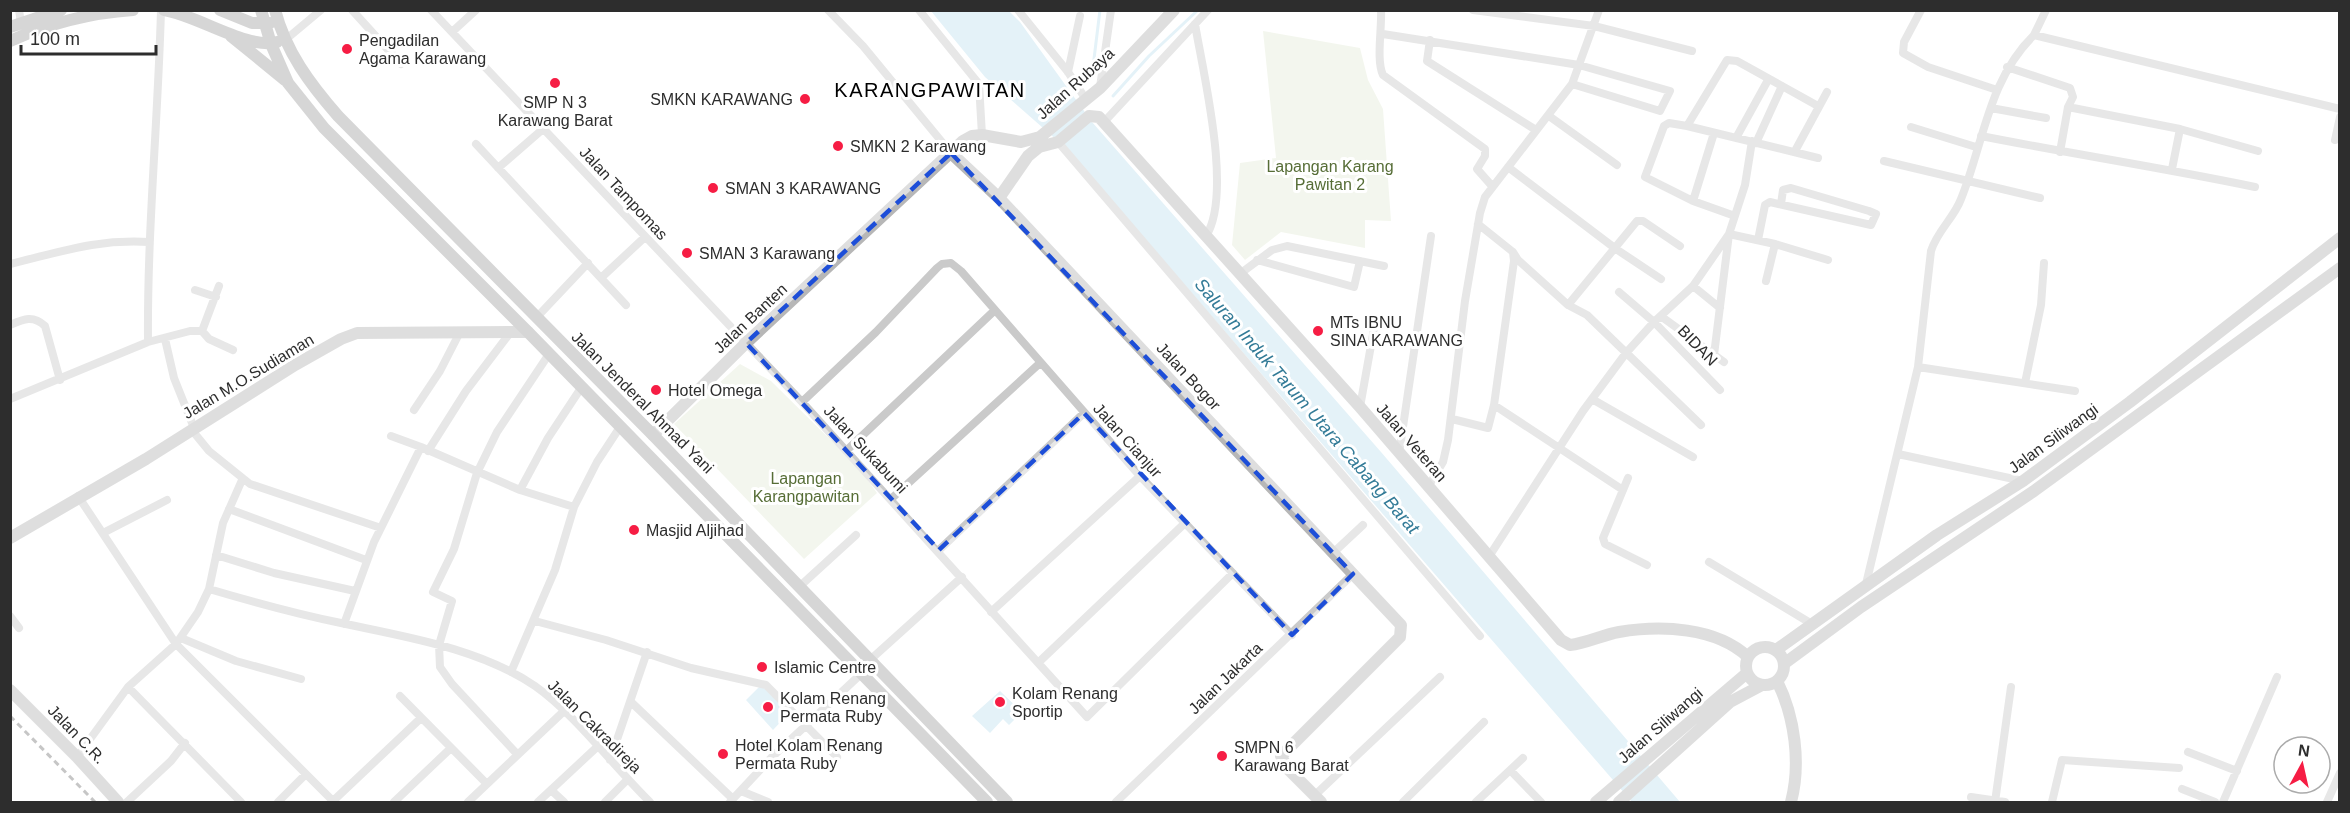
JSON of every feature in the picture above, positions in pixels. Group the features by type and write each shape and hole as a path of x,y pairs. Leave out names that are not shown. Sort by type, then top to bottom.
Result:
{"main road":[{"path":"17,20 61,10"},
{"path":"10,41 28,32 65,20 93,14 133,10"},
{"path":"162,10 181,13 228,33 271,44 284,41"},
{"path":"220,10 252,23 265,24 276,16"},
{"name":"Jalan Jenderal Ahmad Yani","path":"261,10 271,44 288,83 324,128 528,332 987,802"},
{"name":"Jalan Jenderal Ahmad Yani","path":"276,16 284,41 315,89 338,116 653,435 1007,802"},
{"path":"228,33 288,83"}],"street":[{"path":"148,342 146,314 162,10"},
{"path":"284,41 321,10"},
{"path":"352,10 401,64"},
{"name":"Jalan Tampomas","path":"431,10 746,343"},
{"path":"452,32 476,10"},
{"path":"828,10 863,46 951,153 972,136 982,135 979,84 919,10"},
{"path":"1018,10 1068,72 1082,100"},
{"path":"1100,87 1111,10"},
{"name":"Jalan Rubaya","path":"982,135 1021,142 1034,140 1045,133 1100,87 1174,10"},
{"path":"1104,122 1208,10"},
{"path":"1381,10 1383,34 1379,67 1383,75 1485,149 1485,156 1477,169 1492,186"},
{"path":"1473,10 1594,26 1692,51"},
{"path":"1428,487 1443,462 1452,418 1465,301 1485,197 1572,84 1599,10"},
{"path":"1921,10 1908,33 1903,53 1929,67 1997,90"},
{"path":"1866,584 1898,454 1902,423 1918,367 1931,251 1935,239 1960,201 1976,147 2007,67 2034,35 2046,10"},
{"path":"1068,72 1080,16"},
{"path":"1194,24 1212,118 1215,161 1216,208 1214,220 1206,236"},
{"path":"1383,34 1579,65 1670,91 1660,111 1572,84"},
{"path":"2034,35 2340,109"},
{"path":"1430,40 1427,61 1536,130"},
{"path":"1687,126 1727,60 1737,61 1818,106"},
{"path":"2007,67 2070,88 2073,97 2068,107 2060,152"},
{"path":"1736,138 1768,80"},
{"path":"1714,355 1729,234 1745,184 1754,142 1782,86"},
{"path":"1795,151 1827,92"},
{"path":"2068,107 2180,129 2258,151"},
{"path":"1990,108 2046,118"},
{"name":"Jalan Rubaya","path":"999,198 1028,156 1039,147 1058,142 1089,116 1099,117 1104,122"},
{"path":"1549,116 1617,165"},
{"path":"2335,140 2340,117"},
{"name":"Jalan Veteran","path":"1104,122 1360,407 1490,555 1536,612 1567,644 1619,632 1677,630 1702,633 1732,645 1748,657"},
{"path":"1735,216 1693,201 1645,175 1664,126 1669,123 1687,126 1818,158"},
{"path":"1911,127 1976,147"},
{"path":"498,168 543,129"},
{"path":"2172,169 2180,129"},
{"path":"1693,201 1714,133"},
{"path":"1981,136 2060,152 2172,169 2255,187"},
{"path":"1058,142 1480,636"},
{"path":"476,144 626,305"},
{"name":"Jalan Bogor","path":"951,153 999,198 1401,625 1400,637 1281,756 1283,762 1318,799"},
{"name":"Jalan Banten","path":"653,435 746,343 951,153"},
{"path":"1884,161 2040,198"},
{"path":"1508,167 1616,249 1661,279"},
{"path":"1758,240 1765,205 1770,202 1871,225 1876,220 1876,214 1869,211 1791,188 1783,190 1781,204"},
{"path":"1568,305 1640,220 1680,246"},
{"path":"1478,224 1513,252 1518,260 1568,305 1587,315 1701,425"},
{"path":"1729,234 1828,260"},
{"path":"1490,555 1592,399 1626,353 1693,286 1729,234"},
{"path":"1399,454 1431,236"},
{"path":"602,277 645,237"},
{"name":"Jalan Siliwangi","path":"1776,650 1866,584 2023,481 2130,402 2340,238"},
{"path":"10,264 70,247 105,242 150,242"},
{"path":"1766,281 1774,244"},
{"path":"1241,273 1272,250 1287,246 1384,266"},
{"path":"1452,418 1488,428 1494,405 1514,261 1513,252"},
{"path":"1257,260 1354,287 1360,261"},
{"name":"Jalan Cianjur","path":"802,402 876,332 937,268 947,262 962,271 1140,476 1292,635"},
{"path":"2025,383 2041,305 2044,262"},
{"path":"537,317 588,263"},
{"name":"Jalan Siliwangi","path":"1785,663 1861,607 2034,491 2340,268"},
{"path":"202,331 219,286"},
{"path":"1693,286 1720,308"},
{"path":"195,290 216,297"},
{"path":"1619,292 1724,362"},
{"path":"846,451 995,310"},
{"path":"10,325 32,319 38,320 45,326 60,380"},
{"name":"BIDAN","path":"1658,319 1720,390"},
{"path":"1360,407 1375,323"},
{"path":"10,399 148,342 190,331 202,331 209,339 233,350"},
{"path":"414,410 440,371 460,332"},
{"name":"Jalan M.O.Sudiaman","path":"10,538 78,496 146,459 192,428 341,339 357,333 528,332"},
{"path":"344,624 366,560 424,448 510,333"},
{"path":"165,339 174,378 192,428 209,451 242,480 298,502 381,528"},
{"name":"Jalan Sukabumi","path":"746,343 939,550 1087,717 1233,573"},
{"path":"516,754 443,673 439,645 452,601 434,590 454,549 477,473 507,413 549,354"},
{"path":"891,499 1040,363"},
{"path":"1918,367 2075,391"},
{"path":"520,490 548,438 581,388"},
{"path":"1592,399 1693,457"},
{"path":"1494,405 1623,490"},
{"path":"939,550 1084,413"},
{"path":"511,672 535,621 555,570 574,507 597,462 620,427"},
{"path":"391,436 520,490 574,507"},
{"path":"1898,454 2023,481"},
{"path":"992,612 1140,476"},
{"path":"1628,477 1603,538 1605,544 1647,565"},
{"path":"77,757 128,687 179,641 209,589 229,509 242,480"},
{"path":"78,496 179,641 333,802 421,718"},
{"path":"103,533 167,500"},
{"path":"229,509 366,560"},
{"path":"1039,662 1184,524"},
{"path":"1334,553 1363,525"},
{"path":"800,587 856,535"},
{"path":"216,555 280,574 355,591"},
{"path":"1709,562 1812,624"},
{"name":"Jalan Jakarta","path":"1116,802 1353,574"},
{"path":"870,660 962,578"},
{"name":"Jalan Cakradireja","path":"209,589 344,624 439,645 511,672 537,688 563,712 650,802"},
{"path":"10,616 19,628"},
{"path":"535,621 647,652 691,668 766,685 837,757"},
{"path":"179,641 236,661 301,679"},
{"path":"1760,647 1776,650 1785,663 1783,675 1777,681 1762,685 1751,680 1747,673 1748,657 1760,647"},
{"path":"610,760 647,652"},
{"name":"Jalan Siliwangi","path":"1596,802 1747,673"},
{"path":"631,702 731,801 861,674"},
{"path":"1318,799 1440,676"},
{"path":"2223,802 2277,677"},
{"path":"1777,681 1792,727 1795,771 1791,802"},
{"name":"Jalan Siliwangi","path":"1619,802 1730,702 1762,685"},
{"path":"128,687 241,802"},
{"path":"1995,802 2011,687"},
{"name":"Jalan C.R.","path":"10,690 118,802"},
{"path":"400,696 487,784"},
{"path":"468,802 516,754 563,712"},
{"path":"1403,802 1484,722"},
{"path":"127,802 171,761 185,743"},
{"path":"538,802 597,747"},
{"path":"394,802 451,748"},
{"path":"2188,752 2237,771"},
{"path":"1476,802 1523,758"},
{"path":"2052,802 2062,760 2179,768"},
{"path":"1510,770 1541,802"},
{"path":"2327,802 2340,773"},
{"path":"278,802 306,774"},
{"path":"605,802 627,780"},
{"path":"2182,789 2216,802"},
{"path":"551,790 564,802"},
{"path":"741,791 768,802"},
{"path":"1971,797 2005,802"}],"highlighted area":[{"path":"951,153 1353,574 1292,635 1084,413 939,550 746,343"}],"green space":[{"name":"Lapangan Karang Pawitan 2","path":"1263,31 1360,48 1368,80 1383,109 1391,221 1365,220 1365,248 1281,232 1245,260 1232,245 1240,163 1276,158"},
{"name":"Lapangan Karangpawitan","path":"740,364 771,381 858,467 877,493 804,559 674,424"}],"water":[{"name":"Saluran Induk Tarum Utara Cabang Barat","path":"931,11 1009,11 1020,22 1092,122 1381,452 1680,802 1632,802 1067,149 985,77"},
{"name":"Kolam Renang Permata Ruby","path":"761,685 789,713 773,730 746,700"},
{"name":"Kolam Renang Sportip","path":"1000,691 1022,712 1009,725 1003,719 990,733 972,716"}],"waterway":[{"path":"1095,70 1093,67 1100,10"},
{"path":"1113,96 1149,56 1198,10"}],"railway":[{"path":"10,716 95,802"}],"place":[{"name":"Pengadilan Agama Karawang","path":"347,49"},
{"name":"SMP N 3 Karawang Barat","path":"555,83"},
{"name":"SMKN KARAWANG","path":"805,99"},
{"name":"SMKN 2 Karawang","path":"838,146"},
{"name":"SMAN 3 KARAWANG","path":"713,188"},
{"name":"SMAN 3 Karawang","path":"687,253"},
{"name":"MTs IBNU SINA KARAWANG","path":"1318,331"},
{"name":"Hotel Omega","path":"656,390"},
{"name":"Masjid Aljihad","path":"634,530"},
{"name":"Islamic Centre","path":"762,667"},
{"name":"Kolam Renang Sportip","path":"1000,702"},
{"name":"Kolam Renang Permata Ruby","path":"768,707"},
{"name":"Hotel Kolam Renang Permata Ruby","path":"723,754"},
{"name":"SMPN 6 Karawang Barat","path":"1222,756"}],"district":[{"name":"KARANGPAWITAN","path":"930,90"}]}
